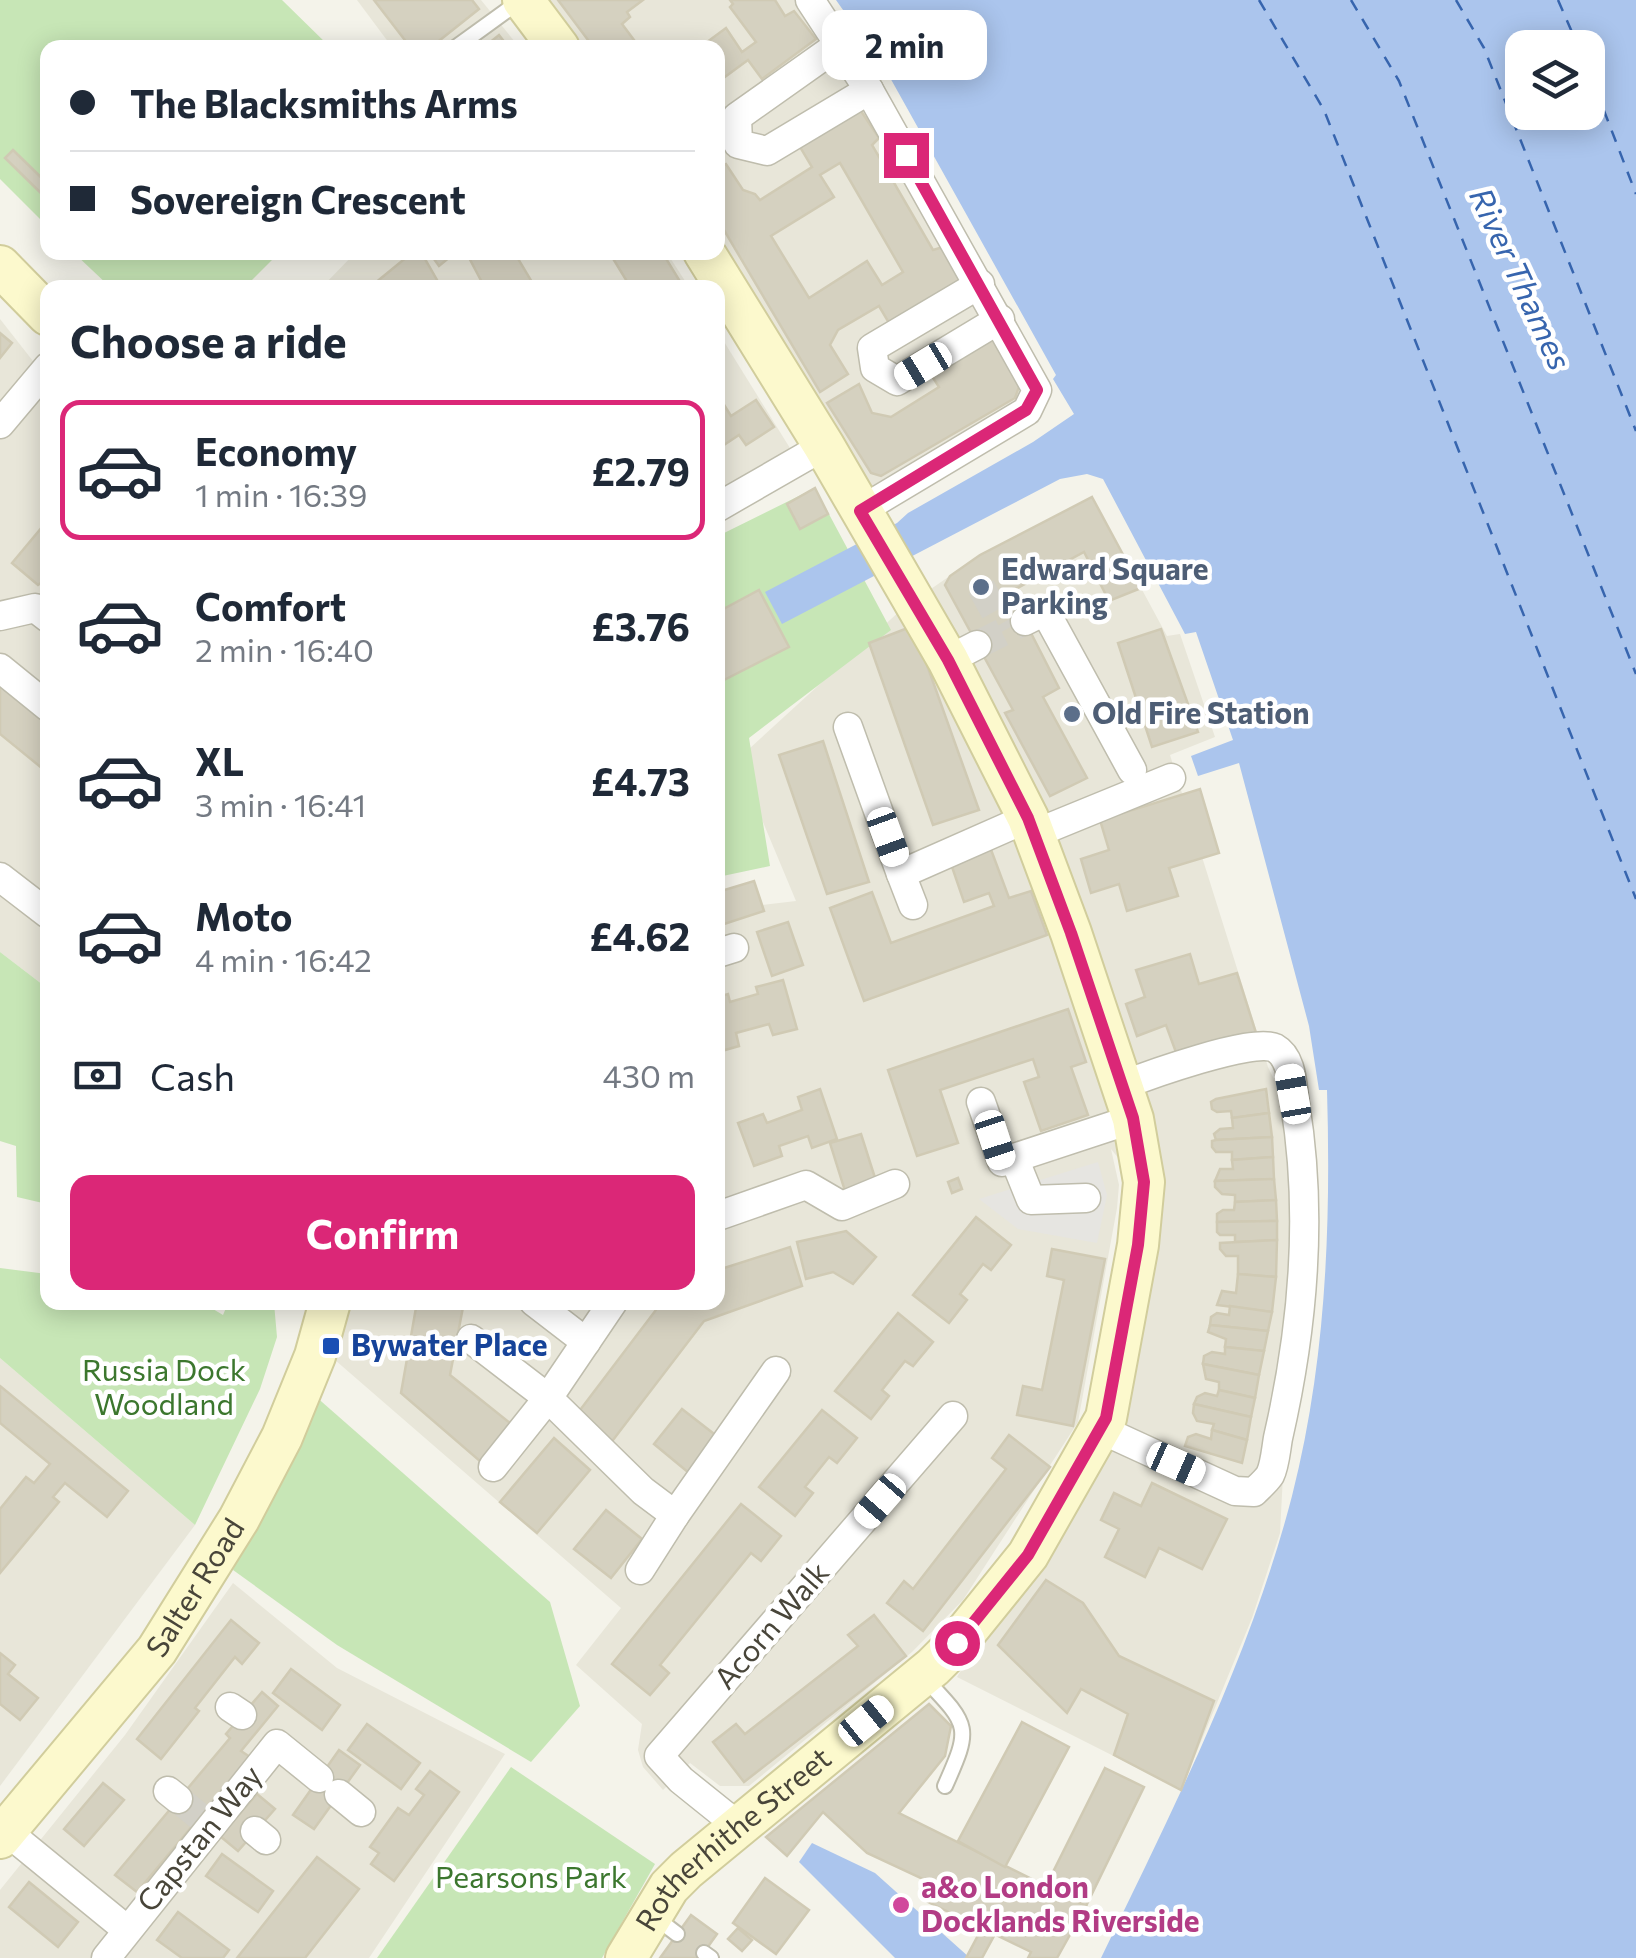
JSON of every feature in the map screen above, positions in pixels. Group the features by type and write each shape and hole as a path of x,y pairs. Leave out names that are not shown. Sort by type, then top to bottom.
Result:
{"street":[{"path":"522,0 552,40"},
{"path":"810,0 869,90 1037,390 1026,410 863,517"},
{"path":"840,44 737,117 738,144 767,151 869,90"},
{"path":"0,266 40,307"},
{"path":"980,284 872,348 876,368 897,381 1000,319"},
{"name":"Rotherhithe Street","path":"626,1958 664,1924 669,1886 737,1825 922,1676 957,1643 1021,1566 1106,1418 1138,1245 1144,1182 1127,1102 1031,826 962,653 904,588 824,446 725,286"},
{"path":"0,424 40,376"},
{"path":"725,502 824,446"},
{"path":"0,616 35,608 40,612"},
{"path":"1025,621 1045,611 1132,770"},
{"path":"0,668 40,700"},
{"path":"848,727 913,905"},
{"path":"902,874 1171,778"},
{"path":"0,877 40,908"},
{"path":"981,1102 1002,1162 1127,1102 1169,1068 1257,1046 1272,1046 1288,1066 1302,1150 1304,1258 1286,1405 1270,1474 1254,1492 1235,1491 1100,1429"},
{"path":"1014,1158 1031,1200 1086,1198"},
{"path":"725,1214 806,1186 842,1206 895,1184"},
{"name":"Salter Road","path":"2,1832 157,1650 239,1518 282,1437 328,1310"},
{"path":"544,1310 586,1342"},
{"path":"493,1468 548,1398 608,1310"},
{"path":"471,1340 548,1398 643,1491 676,1514"},
{"path":"640,1570 776,1371"},
{"name":"Acorn Walk","path":"737,1825 681,1780 659,1756 953,1416"},
{"name":"Capstan Way","path":"106,1958 217,1816 252,1724 339,1795"},
{"name":"Capstan Way","path":"2,1832 126,1930"}],"lane":[{"path":"466,40 522,0"},
{"path":"922,1676 952,1708 964,1730 964,1744 945,1786"}],"shaded area":[{"path":"357,0 481,0 513,40 387,40"},
{"path":"543,0 804,0 1029,392 1025,405 878,494 862,489 722,260 725,260 725,40 572,40"},
{"path":"348,260 672,260 684,280 329,280"},
{"path":"0,319 40,370 40,983 0,952"},
{"path":"725,343 793,453 725,490"},
{"path":"1092,497 1167,636 1180,634 1215,737 1170,755 1268,1067 1289,1110 1292,1302 1280,1533 1252,1618 1181,1790 957,1677 1115,1420 1158,1208 1111,1149 1119,1185 1117,1208 1078,1422 963,1600 912,1652 749,1786 720,1786 690,1763 663,1790 643,1767 638,1750 642,1724 576,1665 621,1608 335,1360 345,1310 725,1310 725,909 796,901 737,760 902,609 980,555"},
{"path":"1098,1162 1107,1195 1097,1243 1018,1229 979,1199"},
{"path":"0,1358 195,1525 0,1786"},
{"path":"233,1583 337,1668 505,1754 369,1958 0,1958 0,1890 125,1735"}],"green space":[{"path":"0,0 282,0 323,40 40,40 40,219 0,179"},
{"path":"81,260 272,260 252,280 103,280"},
{"path":"815,488 891,630 749,738 770,866 725,876 725,533"},
{"path":"0,952 40,983 40,1202 17,1197 16,1146 0,1141"},
{"name":"Russia Dock Woodland","path":"0,1268 40,1273 40,1310 215,1310 223,1315 225,1310 275,1310 277,1337 260,1389 195,1525 0,1358"},
{"path":"314,1395 550,1602 580,1706 531,1762 337,1645 233,1570"},
{"name":"Pearsons Park","path":"511,1767 655,1864 602,1958 377,1958"}],"water":[{"name":"River Thames","path":"836,0 1636,0 1636,1958 1101,1958 1232,1674 1255,1616 1292,1496 1312,1396 1324,1294 1327,1090 1319,1090 1309,1026 1239,763 1198,776 1191,756 1233,740 1196,632 1185,634 1103,479 1087,474 1060,479 782,624 765,592 897,523 1074,414 1053,379 1056,375 888,74"},
{"path":"812,1843 875,1873 970,1958 895,1958 799,1862"}],"building":[{"path":"374,0 472,0 479,9 440,40 405,40"},
{"path":"558,0 643,0 627,12 630,17 622,24 634,40 588,40"},
{"path":"730,0 775,0 785,16 794,11 816,39 762,79 748,60 725,77 725,40 710,40 726,28 742,52 756,42 730,7"},
{"path":"859,108 879,138 872,145 933,250 943,247 961,282 892,328 879,306 838,330 830,345 848,374 820,392 725,232 725,164 743,190 760,200 812,167 800,147","holes":["840,163 903,272 882,285 867,261 809,298 771,236 834,197 820,175"]},
{"path":"13,150 40,176 40,192 5,158"},
{"path":"403,260 426,260 437,280 379,280"},
{"path":"470,260 519,260 531,280 481,280"},
{"path":"614,260 667,260 679,280 626,280"},
{"path":"0,333 12,343 0,358"},
{"path":"991,334 1020,384 1015,398 881,476 871,473 827,403 859,384 872,413 891,417 939,387 928,370"},
{"path":"756,400 774,427 746,445 739,435 725,444 725,406 731,416"},
{"path":"815,488 828,514 800,529 787,504"},
{"path":"1092,497 1141,588 1109,601 1084,552 1010,592 1059,688 1043,697 1087,778 1050,796 1005,713 1013,710 945,585 950,576 980,555"},
{"path":"40,530 40,584 12,563"},
{"path":"759,590 789,647 725,679 725,608"},
{"path":"913,626 979,810 933,825 869,643"},
{"path":"1161,629 1198,732 1152,747 1118,643"},
{"path":"0,684 40,716 40,766 0,734"},
{"path":"823,741 869,882 827,894 779,755"},
{"path":"1200,789 1219,853 1169,868 1178,896 1127,911 1119,884 1091,893 1081,859 1109,850 1100,820"},
{"path":"990,847 1009,898 1031,891 1047,935 864,1001 830,908 872,892 891,943 994,906 989,893 964,902 950,861"},
{"path":"754,881 764,911 725,924 725,890"},
{"path":"788,922 803,965 772,976 757,932"},
{"path":"1190,954 1199,984 1237,973 1257,1036 1177,1055 1166,1025 1137,1036 1126,1004 1145,997 1136,970"},
{"path":"783,980 797,1029 773,1035 769,1024 736,1033 739,1046 725,1050 725,995 730,1002 758,994 756,987"},
{"path":"1068,1009 1086,1062 1071,1067 1088,1115 1041,1131 1024,1082 1039,1077 1033,1059 940,1090 958,1143 917,1156 888,1070"},
{"path":"820,1089 837,1139 812,1148 808,1136 779,1146 782,1156 754,1166 738,1123 763,1114 767,1123 802,1110 798,1097"},
{"path":"1266,1089 1269,1113 1232,1118 1231,1111 1212,1109 1211,1102 1216,1099"},
{"path":"1269,1113 1272,1137 1216,1140 1214,1134 1220,1129 1233,1128 1232,1118"},
{"path":"861,1134 876,1181 845,1191 830,1143"},
{"path":"1272,1137 1273,1157 1232,1160 1232,1152 1216,1152 1212,1147 1216,1140"},
{"path":"1273,1157 1274,1179 1215,1181 1220,1169 1233,1169 1232,1160"},
{"path":"958,1178 962,1189 952,1193 948,1182"},
{"path":"1274,1179 1276,1200 1235,1202 1235,1195 1222,1194 1215,1187 1215,1181"},
{"path":"1276,1200 1277,1221 1217,1222 1217,1214 1234,1210 1235,1202"},
{"path":"976,1217 1011,1245 991,1270 983,1264 960,1294 967,1300 949,1323 913,1295"},
{"path":"1277,1221 1277,1240 1235,1242 1235,1235 1217,1232 1217,1222"},
{"path":"846,1231 876,1257 853,1284 833,1272 806,1279 797,1242"},
{"path":"1277,1240 1276,1277 1238,1274 1238,1256 1226,1256 1220,1249 1220,1243"},
{"path":"790,1247 802,1286 704,1321 610,1444 577,1414 656,1310 725,1310 725,1268"},
{"path":"1052,1249 1105,1259 1073,1426 1017,1415 1023,1386 1042,1390 1064,1280 1047,1276"},
{"path":"1238,1274 1276,1277 1272,1312 1217,1305 1222,1291 1236,1293"},
{"path":"1230,1306 1272,1312 1268,1331 1210,1325 1211,1317 1217,1313 1229,1315"},
{"path":"416,1310 462,1310 450,1375 510,1423 481,1462 401,1393"},
{"path":"898,1313 933,1342 913,1366 905,1361 882,1390 889,1396 871,1419 835,1391"},
{"path":"1210,1325 1268,1331 1264,1351 1225,1347 1226,1339 1208,1332"},
{"path":"1225,1347 1264,1351 1259,1375 1203,1364 1204,1356 1212,1352 1225,1354"},
{"path":"1203,1364 1259,1375 1255,1398 1219,1390 1219,1382 1206,1379"},
{"path":"0,1386 128,1491 107,1517 65,1483 53,1497 59,1502 0,1573 0,1509 26,1477 34,1483 50,1464 0,1423"},
{"path":"1219,1390 1255,1398 1251,1417 1194,1404 1197,1397 1205,1393 1217,1396"},
{"path":"1194,1404 1251,1417 1247,1440 1212,1430 1214,1424 1197,1421"},
{"path":"682,1409 718,1437 689,1473 654,1444"},
{"path":"822,1410 857,1438 837,1463 829,1457 805,1487 813,1493 795,1516 759,1487"},
{"path":"1212,1430 1247,1440 1242,1463 1185,1446 1188,1437 1196,1434 1211,1439"},
{"path":"1009,1435 1050,1467 923,1631 887,1603 904,1581 913,1589 1006,1469 992,1458"},
{"path":"554,1438 590,1470 537,1533 500,1502"},
{"path":"1152,1483 1227,1519 1202,1569 1159,1548 1145,1577 1105,1557 1119,1529 1101,1520 1114,1493 1141,1506"},
{"path":"741,1504 781,1536 761,1561 751,1553 660,1665 669,1673 650,1695 612,1664"},
{"path":"606,1510 642,1539 611,1578 574,1549"},
{"path":"1046,1580 1083,1603 1119,1656 1214,1701 1181,1790 1114,1755 1128,1714 1081,1689 1067,1713 998,1645"},
{"path":"874,1615 906,1656 744,1782 713,1742 736,1724 745,1734 858,1646 848,1635"},
{"path":"231,1620 259,1643 242,1664 235,1657 161,1759 137,1739"},
{"path":"0,1653 15,1665 8,1674 38,1698 20,1720 0,1704"},
{"path":"291,1669 340,1705 322,1730 273,1693"},
{"path":"262,1692 278,1706 241,1751 250,1757 137,1892 115,1875 230,1738 226,1734"},
{"name":"a&o London Docklands Riverside","path":"929,1704 951,1726 945,1756 899,1813 1086,1906 1057,1958 1028,1958 1031,1952 928,1902 936,1885 867,1853 823,1812 787,1856 766,1837"},
{"path":"1022,1722 1069,1747 1005,1867 958,1841"},
{"path":"367,1724 420,1763 401,1789 348,1750"},
{"path":"339,1750 360,1765 314,1829 293,1815"},
{"path":"1105,1768 1144,1787 1086,1906 1046,1886"},
{"path":"430,1771 459,1792 394,1881 371,1864 379,1853 370,1847 398,1808 409,1815 424,1795 416,1789"},
{"path":"103,1783 124,1800 84,1846 64,1829"},
{"path":"257,1794 275,1809 238,1851 220,1836"},
{"path":"222,1854 273,1891 258,1912 206,1876"},
{"path":"317,1857 359,1889 305,1958 237,1958"},
{"path":"765,1878 809,1910 776,1954 733,1923"},
{"path":"29,1882 78,1922 58,1947 9,1907"},
{"path":"178,1912 229,1950 223,1958 182,1958 157,1940"},
{"path":"691,1915 717,1934 700,1958 660,1958"},
{"path":"738,1928 752,1940 742,1951 728,1939"},
{"path":"982,1928 995,1934 982,1958 966,1958"}],"ferry route":[{"path":"1259,0 1324,110 1636,899"},
{"path":"1351,0 1399,81 1636,674"},
{"path":"1456,0 1484,48 1636,431"},
{"path":"1558,0 1571,30"},
{"path":"1605,113 1636,194"}],"tunnel":[{"path":"981,587 1005,630"},
{"path":"977,645 1025,621"},
{"path":"178,1799 200,1817"}],"place":[{"name":"Edward Square Parking","path":"981,587"},
{"name":"Old Fire Station","path":"1072,714"},
{"name":"Bywater Place","path":"331,1346"},
{"name":"a&o London Docklands Riverside","path":"901,1905"}],"route":[{"path":"906,155 1037,390 1026,410 860,511 948,660 1028,818 1133,1118 1144,1182 1138,1245 1106,1418 1021,1566 957,1643"}]}
